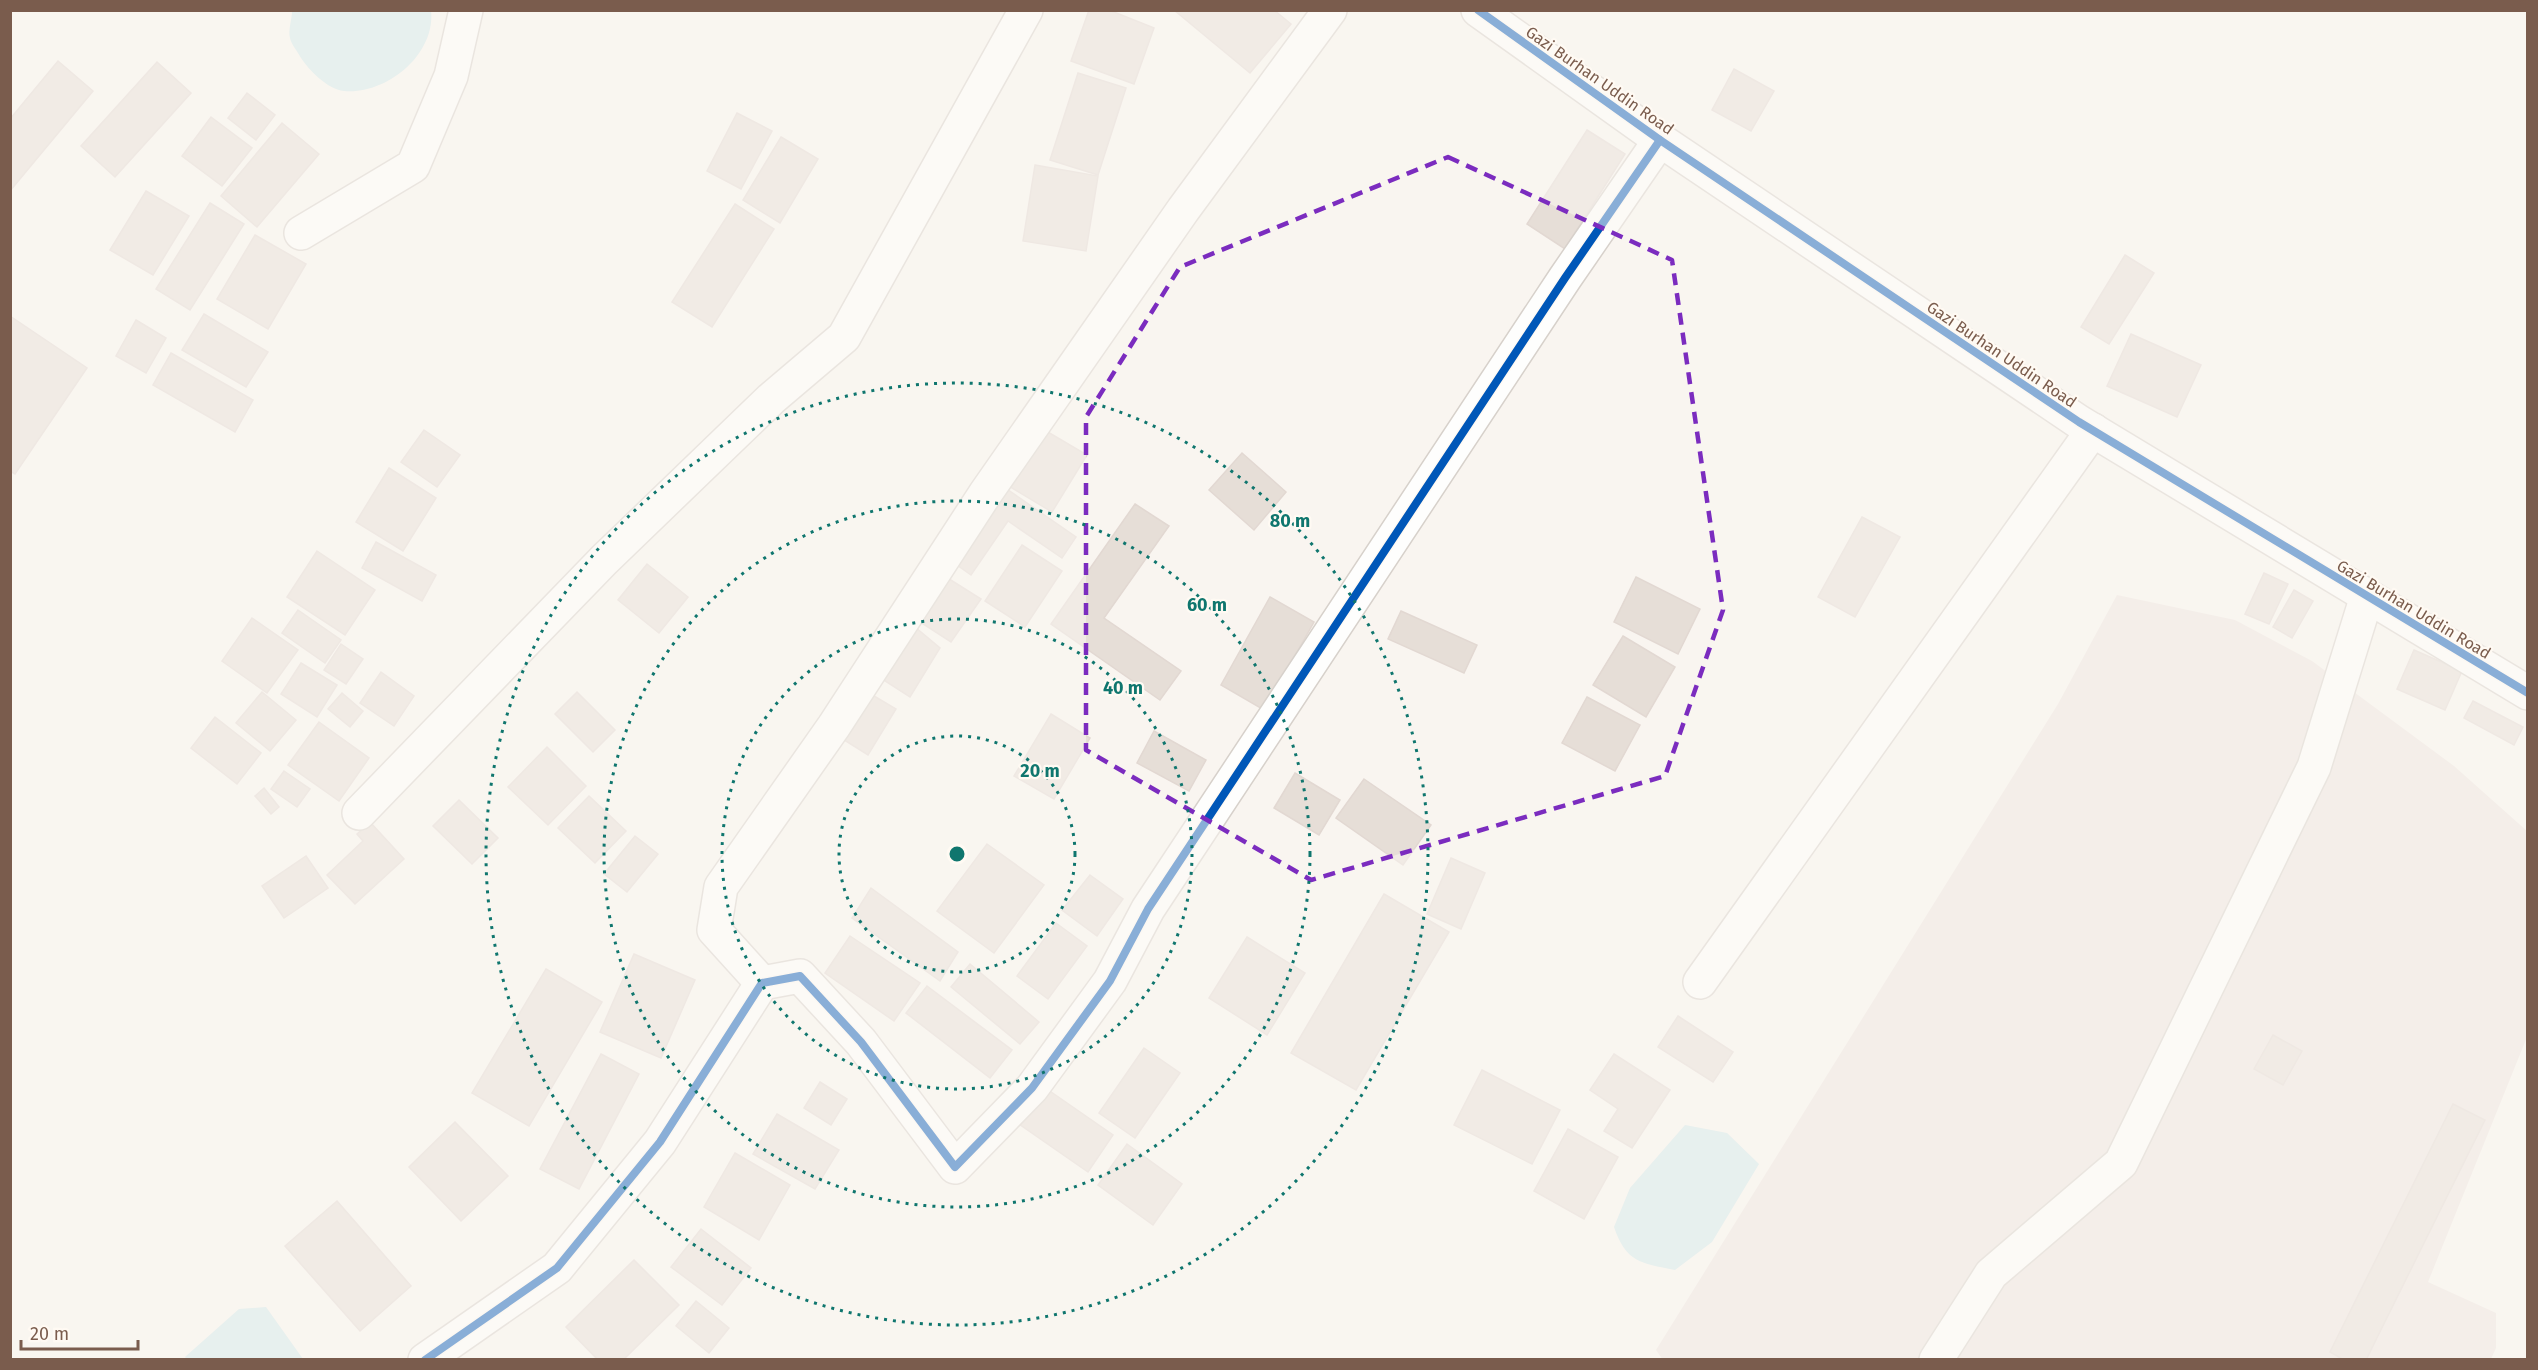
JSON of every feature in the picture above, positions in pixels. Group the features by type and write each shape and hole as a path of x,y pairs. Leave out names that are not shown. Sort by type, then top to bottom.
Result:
{"street":[{"path":"301,233 413,166 451,76 466,10"},
{"path":"358,813 604,560 771,399 844,337 1026,10"},
{"path":"762,983 714,930 721,887 834,726 992,484 1183,210 1330,10"},
{"name":"Gazi Burhan Uddin Road","path":"1478,10 1660,140 2093,430 2528,693"},
{"path":"425,1359 557,1268 660,1142 762,983 800,976 861,1042 955,1167 1032,1088 1110,981 1148,909 1552,298 1660,140"},
{"path":"1700,982 2093,430"},
{"path":"1936,1359 1991,1274 2121,1163 2314,767 2367,596"}],"highlighted area":[{"path":"1448,157 1672,260 1723,610 1665,776 1311,880 1086,750 1086,417 1180,267"}],"shaded area":[{"path":"2117,595 2235,620 2312,661 2454,766 2527,831 2527,1037 2428,1282 2496,1313 2496,1348 2491,1359 1663,1360 1656,1350 2058,704"}],"water":[{"path":"431,10 430,27 417,56 391,79 360,91 338,90 325,83 304,63 290,38 292,11"},
{"path":"1685,1125 1727,1133 1759,1164 1712,1242 1675,1270 1643,1263 1636,1259 1624,1248 1614,1227 1630,1188"},
{"path":"266,1307 303,1359 187,1359 185,1357 239,1309"}],"building":[{"path":"1089,10 1109,10 1154,28 1134,84 1071,61"},
{"path":"1174,10 1274,10 1291,24 1250,73"},
{"path":"58,61 93,91 10,191 10,119"},
{"path":"157,62 191,93 115,177 81,146"},
{"path":"1734,69 1774,91 1751,131 1712,110"},
{"path":"1078,73 1126,88 1098,175 1050,160"},
{"path":"247,93 275,115 256,140 228,118"},
{"path":"737,113 772,131 741,189 707,171"},
{"path":"211,117 252,148 222,186 182,156"},
{"path":"282,123 319,154 257,227 221,196"},
{"path":"1587,130 1625,154 1565,249 1527,224"},
{"path":"781,137 818,159 780,223 743,200"},
{"path":"1035,165 1098,176 1086,251 1023,241"},
{"path":"146,191 189,216 153,275 110,250"},
{"path":"210,203 244,224 190,310 156,289"},
{"path":"735,204 774,229 712,327 672,302"},
{"path":"255,235 306,264 268,329 217,299"},
{"path":"2125,255 2154,273 2109,344 2081,327"},
{"path":"204,314 268,352 246,387 182,350"},
{"path":"10,316 87,368 15,474 10,471"},
{"path":"136,320 166,338 146,373 116,356"},
{"path":"2131,334 2201,365 2177,417 2107,386"},
{"path":"171,353 253,400 235,432 153,385"},
{"path":"1041,428 1087,455 1052,512 1007,485"},
{"path":"424,430 460,455 437,487 401,462"},
{"path":"1242,453 1286,492 1254,530 1209,490"},
{"path":"389,468 436,498 403,551 356,522"},
{"path":"1001,485 1076,537 1062,558 1008,521 971,575 950,560"},
{"path":"1135,504 1169,526 1104,618 1181,671 1160,700 1051,624"},
{"path":"1862,517 1900,537 1855,617 1818,597"},
{"path":"376,542 436,575 422,601 362,568"},
{"path":"1022,545 1062,571 1025,627 985,601"},
{"path":"317,551 375,590 345,635 287,597"},
{"path":"647,564 688,597 659,633 618,600"},
{"path":"2264,573 2288,584 2269,624 2245,614"},
{"path":"946,577 981,599 951,642 917,620"},
{"path":"1636,577 1700,609 1678,654 1614,622"},
{"path":"2294,590 2313,601 2292,638 2273,627"},
{"path":"1270,597 1314,622 1264,710 1221,685"},
{"path":"298,610 341,640 325,663 282,633"},
{"path":"1401,611 1477,645 1464,673 1388,639"},
{"path":"252,618 298,650 267,693 222,661"},
{"path":"915,627 940,648 910,697 879,677"},
{"path":"1623,636 1675,667 1646,717 1593,685"},
{"path":"341,644 363,659 346,684 324,670"},
{"path":"2414,650 2462,671 2445,710 2397,689"},
{"path":"301,663 337,685 317,717 281,694"},
{"path":"381,672 414,696 394,726 360,703"},
{"path":"262,692 296,720 270,751 236,723"},
{"path":"577,692 615,730 593,752 555,714"},
{"path":"342,693 363,711 350,727 328,709"},
{"path":"869,693 896,709 868,755 841,738"},
{"path":"1587,697 1640,725 1615,771 1562,743"},
{"path":"2473,701 2523,727 2514,745 2464,718"},
{"path":"1051,714 1090,738 1054,799 1014,776"},
{"path":"215,717 261,753 237,784 191,748"},
{"path":"319,722 369,758 339,801 288,765"},
{"path":"1154,731 1206,760 1189,791 1137,763"},
{"path":"547,747 586,786 548,825 508,787"},
{"path":"284,771 310,789 297,807 271,789"},
{"path":"1295,773 1340,800 1319,835 1274,808"},
{"path":"1364,779 1431,825 1403,865 1336,818"},
{"path":"264,788 279,807 271,814 255,796"},
{"path":"589,796 626,831 595,863 558,828"},
{"path":"459,800 498,838 472,864 433,826"},
{"path":"370,822 404,859 355,904 327,875 363,841 357,834"},
{"path":"635,836 658,854 627,892 604,874"},
{"path":"987,844 1044,885 994,953 937,911"},
{"path":"306,856 328,888 284,918 262,886"},
{"path":"1451,858 1485,873 1461,929 1427,914"},
{"path":"1090,875 1123,899 1097,936 1062,910"},
{"path":"871,888 958,952 940,981 852,918"},
{"path":"1384,894 1449,932 1356,1090 1291,1053"},
{"path":"1056,923 1087,946 1048,999 1017,976"},
{"path":"850,936 920,983 894,1021 825,973"},
{"path":"1247,937 1305,973 1267,1035 1209,998"},
{"path":"634,954 695,980 661,1058 600,1032"},
{"path":"970,964 1039,1022 1020,1044 951,987"},
{"path":"546,969 602,1002 529,1126 472,1093"},
{"path":"927,986 1012,1050 990,1078 906,1013"},
{"path":"1678,1016 1733,1052 1713,1082 1658,1047"},
{"path":"2273,1035 2302,1051 2283,1085 2254,1069"},
{"path":"1144,1048 1180,1073 1135,1138 1099,1113"},
{"path":"601,1054 639,1074 579,1189 540,1169"},
{"path":"1614,1054 1670,1090 1632,1148 1604,1131 1618,1109 1590,1090"},
{"path":"1482,1070 1560,1110 1532,1164 1454,1125"},
{"path":"820,1082 847,1099 831,1125 804,1108"},
{"path":"1044,1087 1113,1135 1088,1172 1019,1124"},
{"path":"2453,1104 2485,1120 2366,1360 2344,1360 2330,1352"},
{"path":"777,1114 839,1150 815,1189 753,1154"},
{"path":"455,1122 508,1176 461,1221 409,1167"},
{"path":"1568,1129 1618,1157 1584,1219 1534,1191"},
{"path":"1127,1144 1182,1184 1153,1225 1098,1185"},
{"path":"735,1153 790,1185 759,1240 704,1207"},
{"path":"337,1201 411,1286 360,1331 285,1246"},
{"path":"701,1229 751,1268 722,1305 671,1267"},
{"path":"634,1260 679,1305 623,1360 598,1360 566,1327"},
{"path":"696,1301 729,1328 709,1353 676,1326"}],"cycle path":[{"path":"1478,10 1660,140 2079,422 2528,693"},
{"path":"425,1360 557,1268 660,1142 762,983 800,976 861,1042 955,1167 1032,1088 1110,981 1148,909 1565,278 1660,140"}]}
